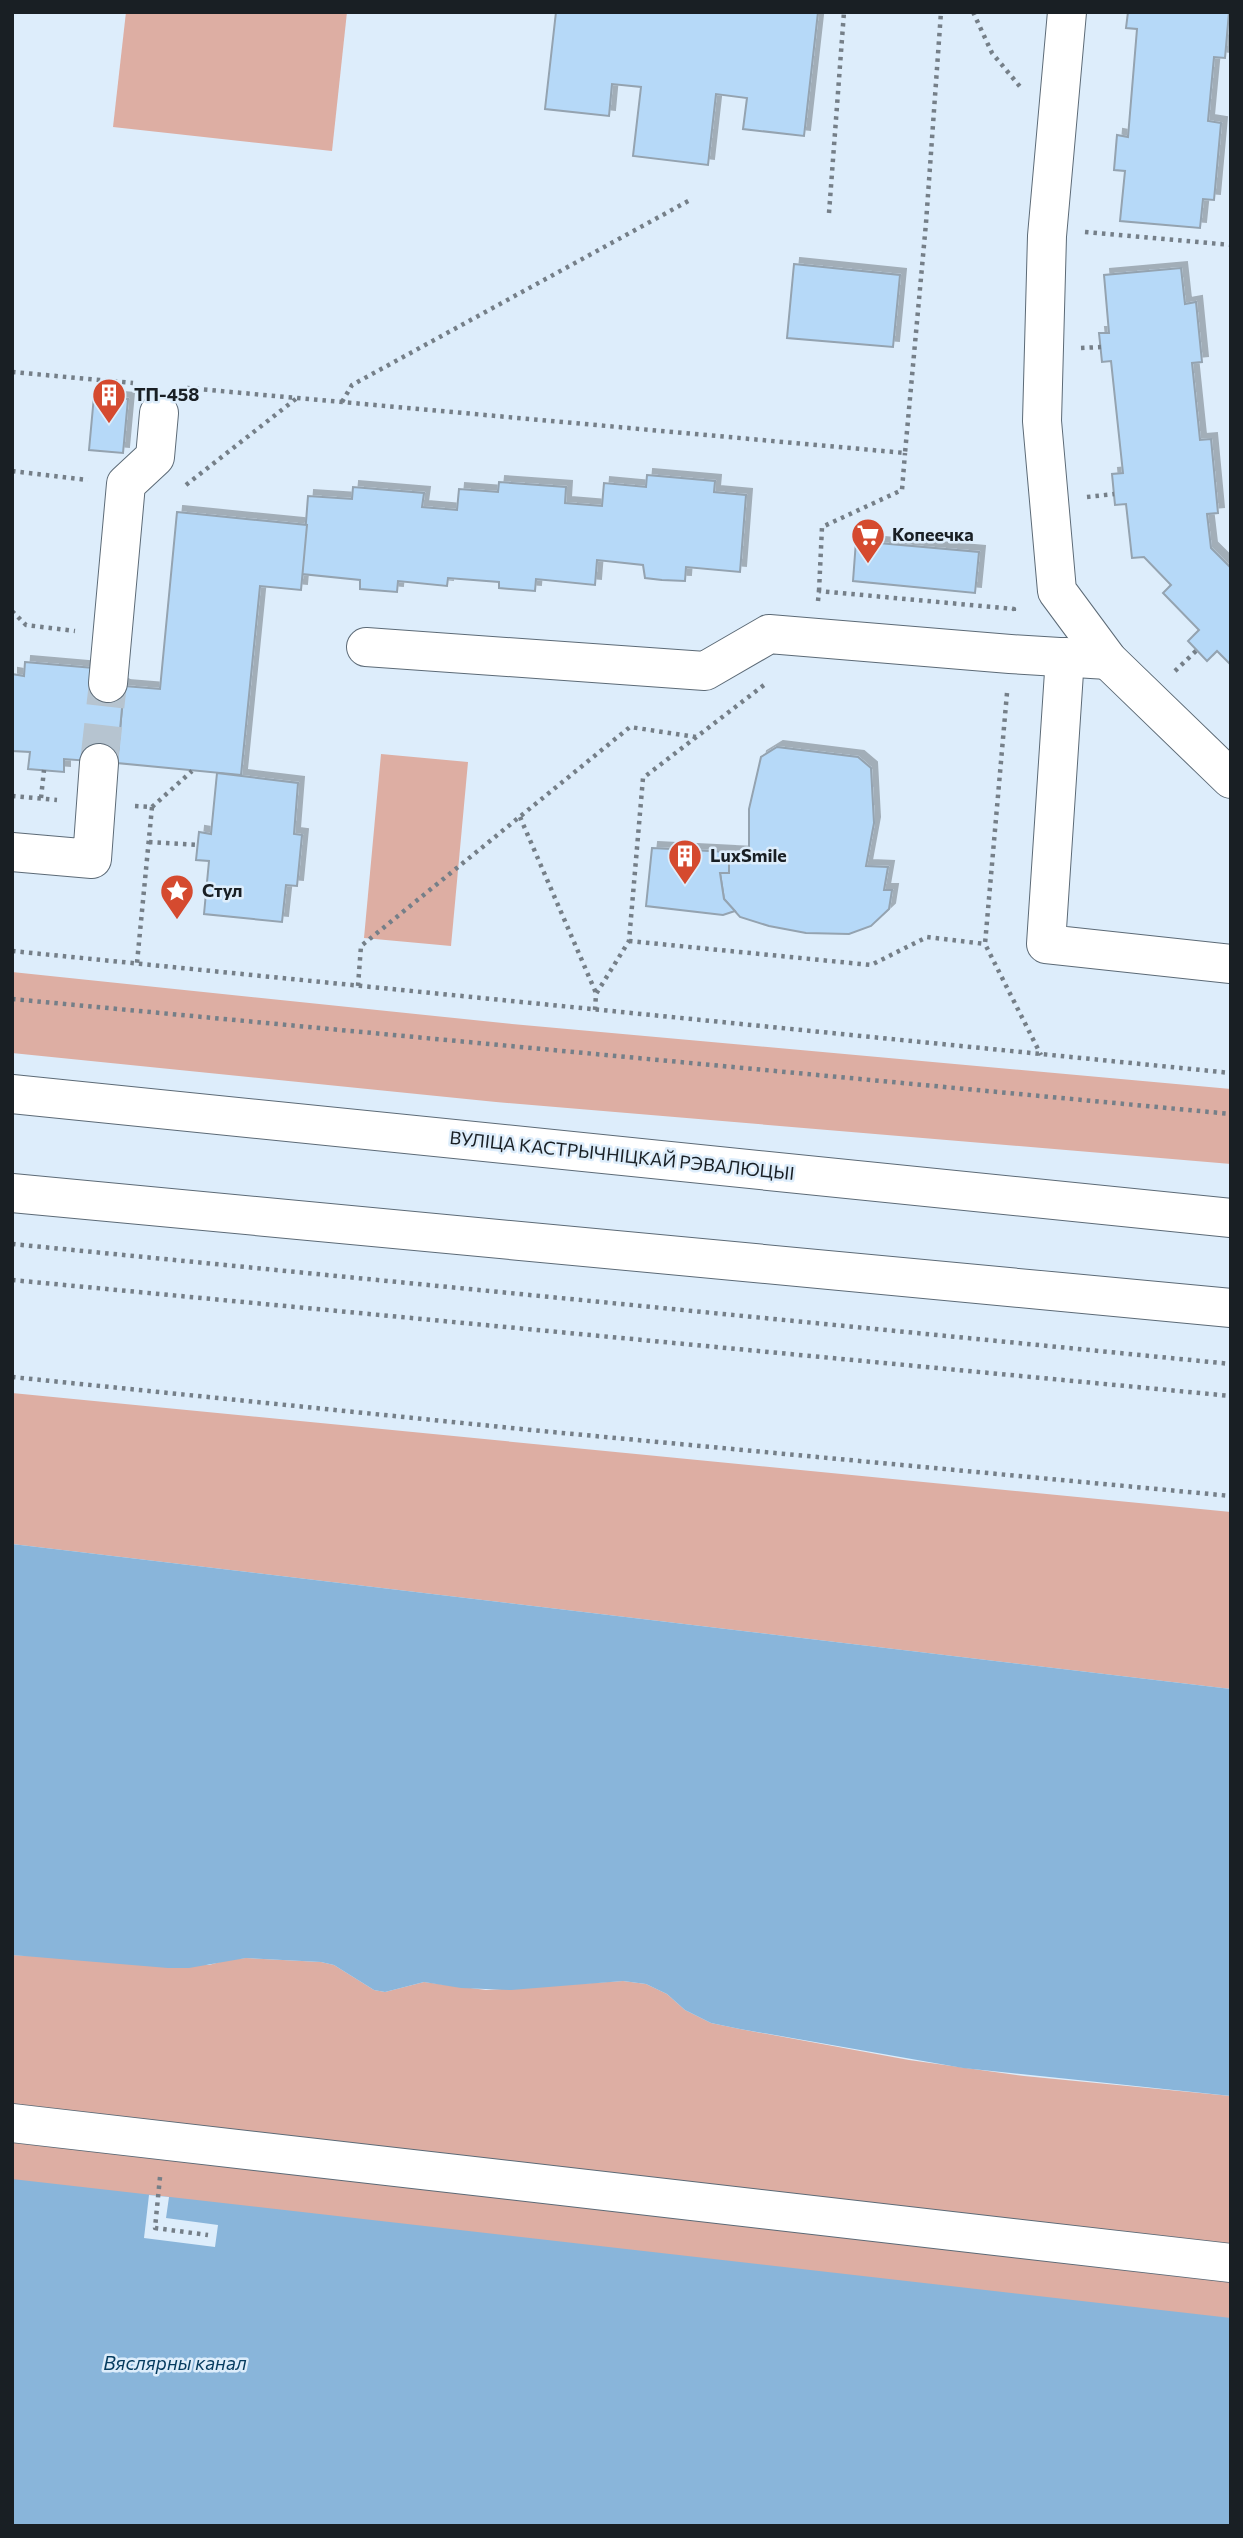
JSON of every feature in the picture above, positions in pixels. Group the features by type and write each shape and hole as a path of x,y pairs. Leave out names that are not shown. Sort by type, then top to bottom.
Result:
{"main road":[{"path":"1067,12 1047,236 1042,421 1057,591 1108,660 1231,779"},
{"path":"108,683 126,484 155,457 167,400"},
{"path":"366,647 705,671 769,634 1108,660"},
{"path":"1065,657 1046,944 1231,964"},
{"path":"12,852 92,859 99,763"},
{"name":"ВУЛІЦА КАСТРЫЧНІЦКАЙ РЭВАЛЮЦЫІ","path":"12,1094 1231,1217"},
{"path":"12,1193 1231,1308"},
{"path":"12,2123 1231,2263"}],"path":[{"path":"829,214 844,12"},
{"path":"814,637 822,527 901,490 926,223 941,12"},
{"path":"973,12 992,53 1056,130"},
{"path":"342,402 352,385 690,200"},
{"path":"1083,232 1231,245"},
{"path":"12,372 134,383"},
{"path":"167,400 342,402 905,453"},
{"path":"819,591 1014,609 985,944 1041,1055"},
{"path":"12,611 26,625 112,635"},
{"path":"1171,675 1197,650"},
{"path":"596,994 629,941 643,778 768,682"},
{"path":"358,986 362,946 630,727 696,737"},
{"path":"41,798 44,770"},
{"path":"152,807 191,771"},
{"path":"520,817 596,994 595,1010"},
{"path":"149,842 198,845"},
{"path":"629,941 871,965 927,937 985,944"},
{"path":"12,951 1231,1073"},
{"path":"12,999 1231,1114"},
{"path":"12,1244 1231,1364"},
{"path":"12,1280 1231,1396"},
{"path":"12,1377 531,1430 1231,1496"},
{"path":"159,2192 155,2228 208,2235"}],"shaded area":[{"path":"126,12 347,12 332,151 113,127"},
{"path":"381,754 468,762 451,946 364,938"},
{"path":"12,972 512,1024 1231,1089 1231,1164 496,1102 12,1053"},
{"path":"12,1393 1231,1512 1231,1689 12,1544"},
{"path":"12,1955 209,1965 246,1958 321,1962 334,1965 374,1990 385,1992 424,1982 486,1990 623,1981 646,1984 667,1994 685,2010 711,2023 740,2029 909,2060 1024,2076 1231,2096 1231,2526 12,2526"}],"water":[{"path":"12,1544 1231,1689 1231,2096 963,2068 740,2029 711,2023 685,2010 667,1994 646,1984 623,1981 511,1990 461,1988 424,1982 385,1992 374,1990 334,1965 321,1962 246,1958 189,1968 168,1968 12,1955"},
{"name":"Вяслярны канал","path":"12,2179 1231,2318 1231,2526 12,2526"}],"pier":[{"path":"149,2195 169,2197 166,2218 218,2225 215,2247 144,2238"}],"building":[{"path":"556,12 818,12 804,136 743,129 747,98 716,94 708,165 633,156 641,87 612,84 609,116 545,109"},
{"path":"1128,12 1229,12 1225,58 1214,57 1208,121 1221,123 1214,200 1203,199 1200,228 1120,221 1125,171 1114,170 1117,135 1128,137 1137,29 1126,28"},
{"path":"794,264 900,275 893,347 787,338"},
{"path":"1181,268 1185,304 1196,302 1202,362 1192,363 1200,440 1211,439 1218,513 1207,514 1211,548 1231,568 1231,665 1217,651 1207,661 1188,641 1199,630 1163,593 1171,585 1144,557 1132,558 1126,504 1115,505 1112,474 1123,473 1111,361 1102,362 1099,333 1109,333 1104,275"},
{"name":"ТП-458","path":"94,396 128,399 123,453 89,450"},
{"path":"647,475 715,481 714,492 746,495 740,572 686,567 685,581 662,580 645,578 643,565 597,560 595,585 536,579 535,591 499,588 499,582 448,578 447,586 398,581 397,592 360,589 360,580 302,574 308,496 352,499 353,487 424,493 422,507 457,510 459,489 498,492 499,482 566,487 565,503 602,506 604,483 646,487"},
{"path":"177,512 307,525 301,590 260,586 241,775 117,763 124,686 160,689"},
{"path":"856,541 979,552 975,593 853,581"},
{"path":"25,662 94,668 124,686 117,763 64,759 64,772 28,769 30,752 12,751 12,674 24,676"},
{"path":"777,747 858,757 871,768 874,823 866,866 888,867 884,890 892,890 889,909 871,926 849,934 806,933 740,917 724,899 720,873 729,873 729,852 749,853 749,809 761,757"},
{"path":"217,773 298,783 294,834 302,835 297,886 286,885 282,922 204,914 209,861 196,860 199,832 211,834"},
{"name":"LuxSmile","path":"652,848 729,852 729,873 720,873 724,899 735,911 723,915 646,906"}],"tunnel":[{"path":"99,763 108,683"}],"place":[{"name":"ТП-458","path":"109,425"},
{"name":"Копеечка","path":"868,565"},
{"name":"LuxSmile","path":"685,886"},
{"name":"Стул","path":"177,921"}]}
